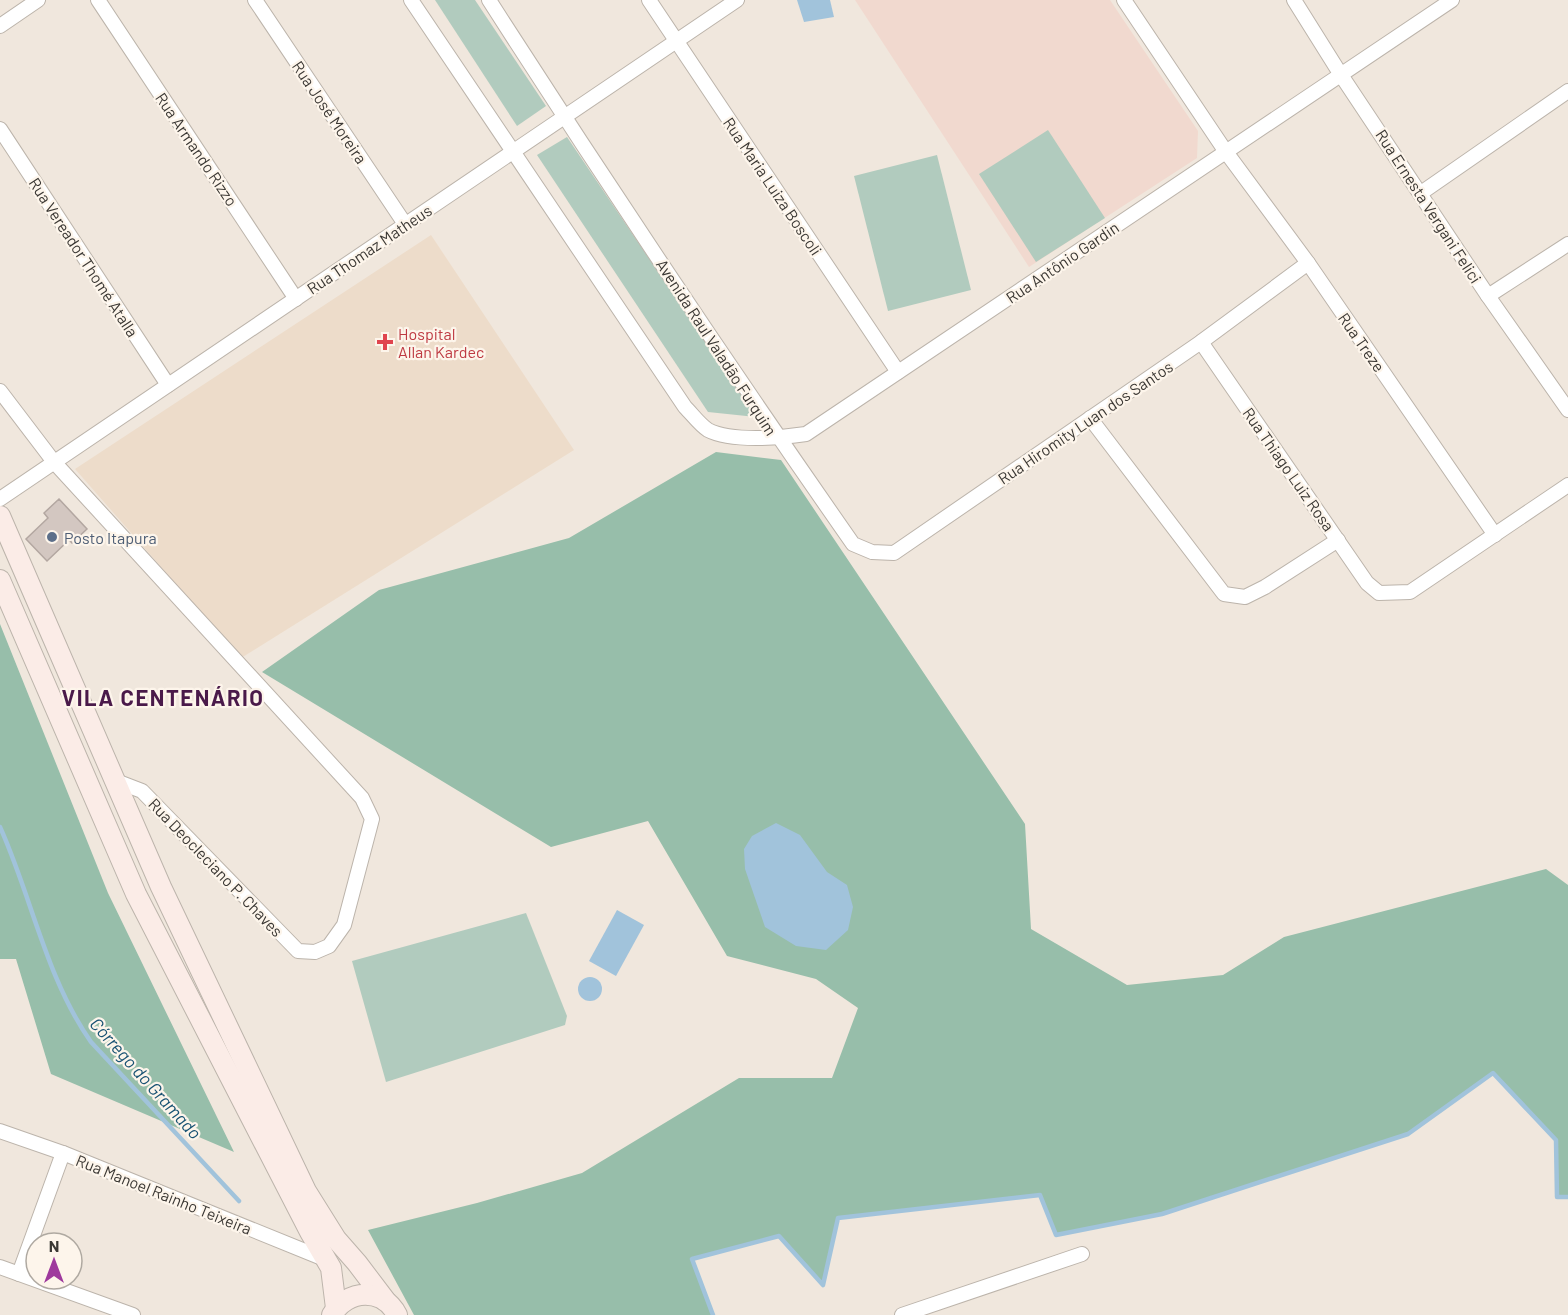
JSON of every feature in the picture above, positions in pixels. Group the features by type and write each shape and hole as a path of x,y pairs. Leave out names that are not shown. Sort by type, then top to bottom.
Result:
{"main road":[{"path":"0,516 161,887 306,1191 336,1239 391,1308"},
{"path":"0,580 136,894 310,1232 327,1260 333,1278 334,1312"},
{"path":"334,1312 346,1299 360,1294 373,1295 391,1308"}],"street":[{"path":"0,26 38,0"},
{"name":"Rua Armando Rizzo","path":"98,0 296,298"},
{"name":"Rua José Moreira","path":"255,0 405,224"},
{"name":"Avenida Raul Valadão Furquim","path":"411,0 685,407 707,430 725,436 779,438"},
{"name":"Avenida Raul Valadão Furquim","path":"489,0 564,117 779,438"},
{"name":"Rua Maria Luiza Boscoli","path":"649,0 898,372"},
{"name":"Rua Thomaz Matheus","path":"0,499 737,0"},
{"name":"Rua Treze","path":"1124,0 1226,152 1308,263 1495,535"},
{"name":"Rua Ernesta Vergani Felici","path":"1294,0 1341,75 1488,296 1566,402"},
{"name":"Rua Antônio Gardin","path":"779,438 806,434 1452,0"},
{"path":"1421,193 1568,91"},
{"name":"Rua Vereador Thomé Atalla","path":"0,129 168,385"},
{"path":"1488,296 1568,244"},
{"name":"Rua Hiromity Luan dos Santos","path":"779,438 853,544 872,552 894,553 1201,342 1308,263"},
{"name":"Rua Thiago Luiz Rosa","path":"1201,342 1367,583 1379,593 1410,592 1495,535"},
{"path":"0,391 54,462"},
{"path":"1090,418 1224,594 1245,597 1338,540"},
{"name":"Rua Deocleciano P. Chaves","path":"54,462 362,798 372,819 344,925 329,946 315,952 298,951 142,791 116,782"},
{"path":"1495,535 1568,485"},
{"name":"Rua Manoel Rainho Teixeira","path":"0,1131 63,1153 327,1260"},
{"path":"18,1274 63,1153"},
{"path":"902,1315 1083,1254"},
{"path":"0,1268 133,1315"}],"shaded area":[{"path":"855,0 1110,0 1198,131 1197,158 1029,267"},
{"name":"Hospital Allan Kardec","path":"431,235 574,450 241,658 75,469"}],"green space":[{"path":"435,0 475,0 546,106 517,126"},
{"path":"1048,130 1105,218 1036,262 979,174"},
{"path":"567,137 756,417 708,412 537,155"},
{"path":"937,155 971,290 888,311 854,176"},
{"path":"716,452 781,460 1025,824 1031,929 1127,985 1223,975 1284,937 1546,869 1568,885 1568,1197 1557,1197 1556,1140 1493,1074 1408,1134 1162,1214 1056,1235 1039,1195 838,1218 823,1285 779,1236 692,1259 713,1315 414,1315 368,1230 477,1203 582,1173 739,1078 832,1078 858,1008 816,979 727,956 648,821 551,847 262,672 379,590 569,538"},
{"path":"0,624 108,893 234,1152 51,1074 16,959 0,959"},
{"path":"526,913 567,1016 565,1025 386,1082 352,961"}],"water":[{"path":"797,0 830,0 834,17 804,22"},
{"path":"776,823 800,835 827,872 847,885 853,907 848,930 826,950 796,946 765,927 745,869 744,849 752,836"},
{"path":"617,910 644,925 616,976 589,961"},
{"path":"590,977 599,980 602,989 599,998 590,1001 581,998 578,989 581,980"}],"building":[{"path":"59,499 87,529 72,543 69,540 47,561 26,539 48,518 44,513"}],"waterway":[{"name":"Córrego do Gramado","path":"0,827 51,965 75,1017 91,1042 239,1201"},
{"path":"713,1315 692,1259 779,1236 823,1285 838,1218 1040,1195 1056,1235 1162,1214 1408,1134 1493,1073 1556,1140 1557,1197 1568,1197"}],"place":[{"name":"Hospital Allan Kardec","path":"385,342"},
{"name":"Posto Itapura","path":"52,537"}],"district":[{"name":"VILA CENTENÁRIO","path":"163,697"}]}
